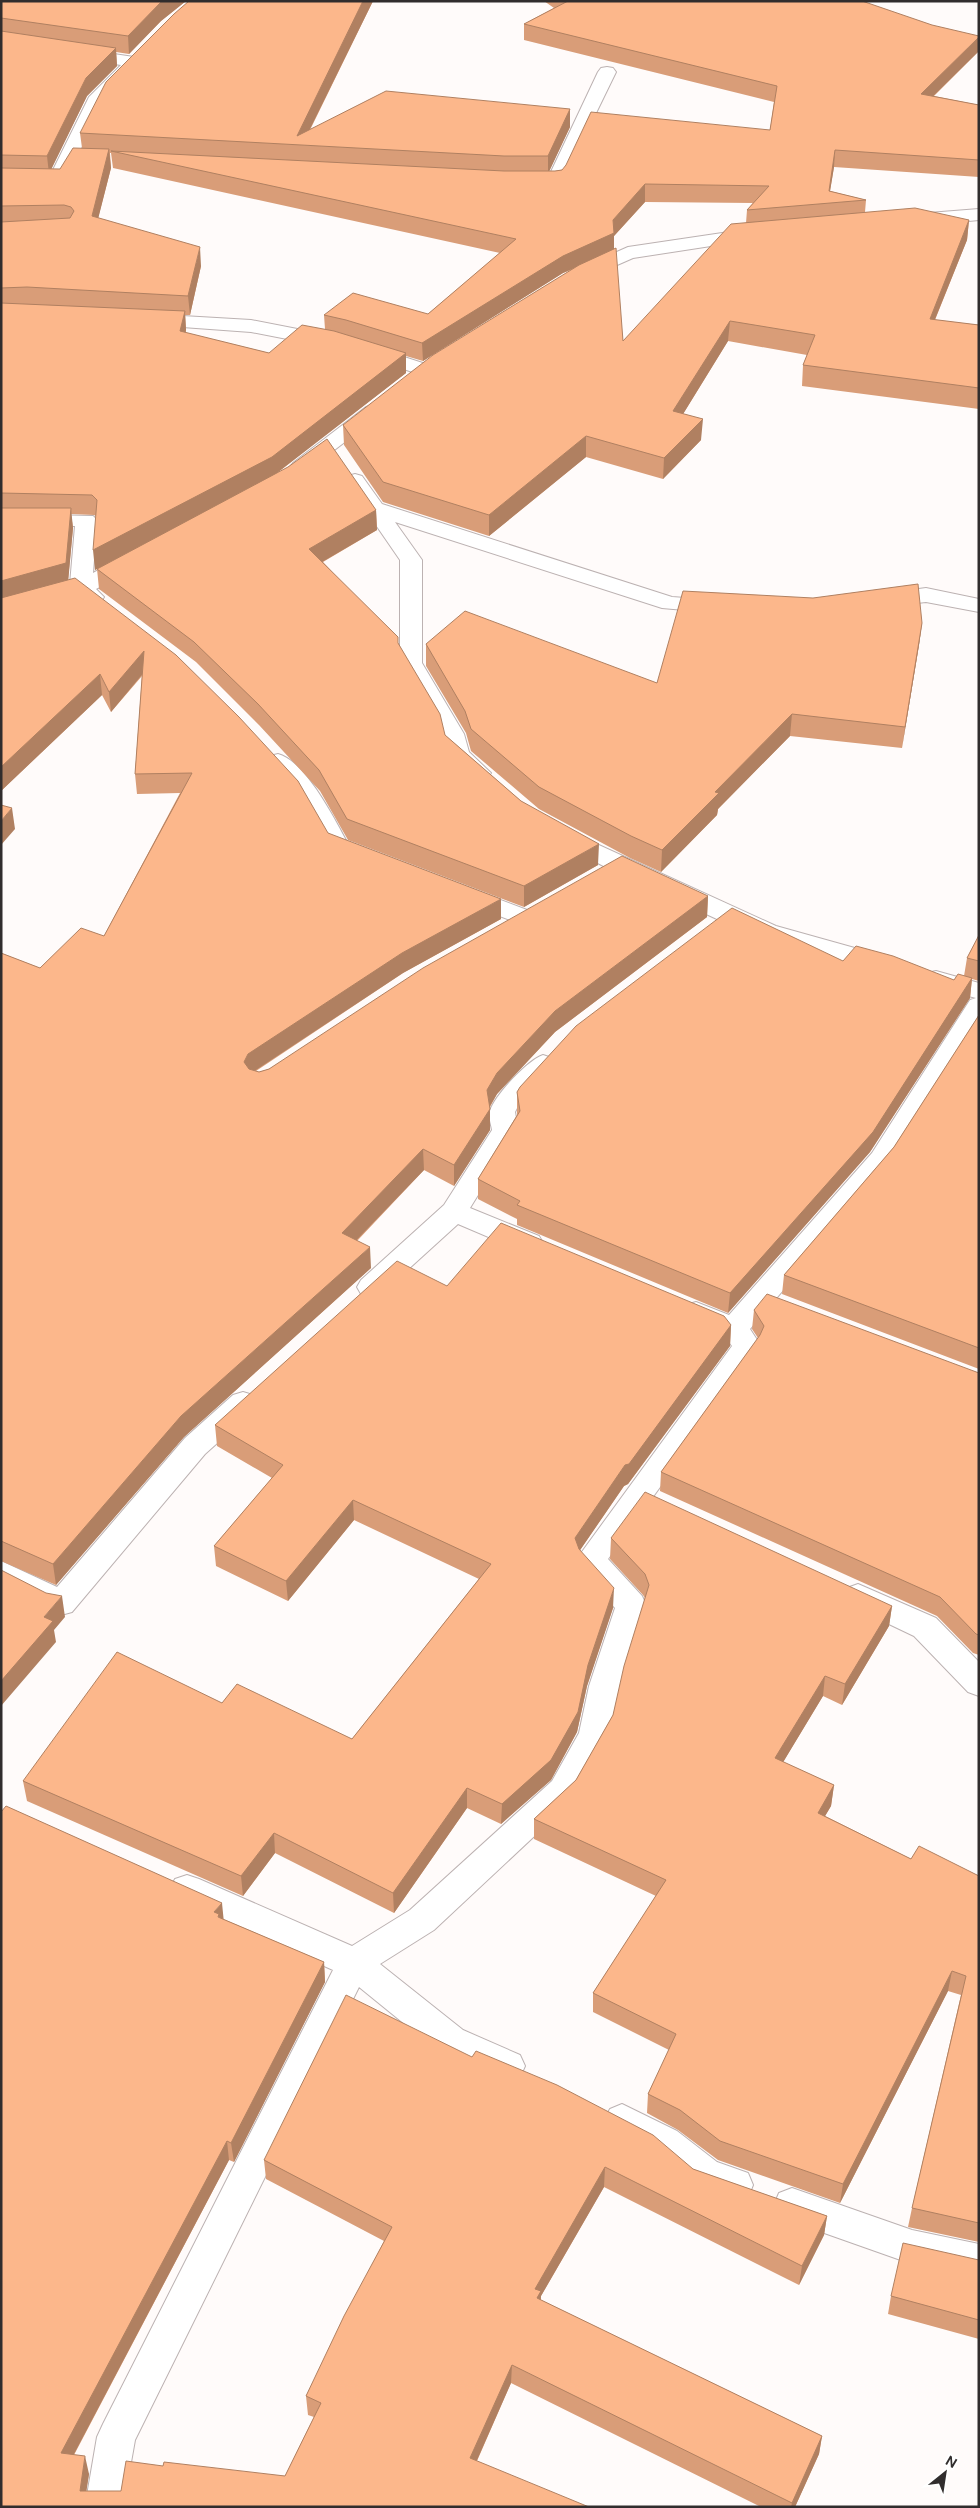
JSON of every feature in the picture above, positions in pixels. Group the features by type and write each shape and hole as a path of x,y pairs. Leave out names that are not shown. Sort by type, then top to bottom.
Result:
{"street":[{"path":"1,180 56,182 98,97 140,56 68,52"},
{"path":"513,181 555,181 607,72"},
{"path":"68,158 88,159"},
{"path":"900,221 979,214"},
{"path":"563,284 628,253 732,236 771,232"},
{"path":"131,320 251,326 352,347 426,371"},
{"path":"288,477 389,399"},
{"path":"330,444 411,560 411,663 453,734 458,755 494,786"},
{"path":"374,508 577,575 670,603 737,607"},
{"path":"1,520 86,520 81,588"},
{"path":"1,611 81,588 150,551"},
{"path":"81,588 111,611"},
{"path":"861,603 926,595 979,606"},
{"path":"262,744 311,797 338,847 383,864"},
{"path":"546,826 620,865 767,932 979,991"},
{"path":"594,879 620,865"},
{"path":"445,887 534,913 500,932"},
{"path":"705,932 728,915"},
{"path":"734,1328 881,1159 979,1006"},
{"path":"350,1306 454,1212 505,1130 502,1112 508,1101 559,1046"},
{"path":"454,1212 553,1253"},
{"path":"759,1298 786,1308"},
{"path":"104,2507 116,2437 354,1963 422,1920 563,1790 594,1735 605,1686 631,1605 590,1560 650,1501 747,1346 734,1328 671,1302"},
{"path":"1,1573 61,1602 195,1446 262,1386"},
{"path":"835,1586 925,1627 979,1682"},
{"path":"155,1874 354,1963 451,2041 532,2076"},
{"path":"595,2106 665,2142 705,2174 912,2247 979,2261"}],"building":[{"path":"1,1 162,1 128,36 1,18"},
{"path":"189,1 363,1 297,136 386,91 570,109 548,156 504,156 80,133 106,82"},
{"path":"568,1 862,1 932,25 979,36 921,94 979,105 979,160 835,150 829,191 866,200 747,210 769,186 645,184 613,220 614,233 563,256 422,343 324,315 353,293 428,314 516,239 111,151 504,171 555,171 562,170 566,165 591,112 770,130 777,86 524,24"},
{"path":"1,31 116,48 86,78 47,156 1,155"},
{"path":"73,148 109,149 92,216 200,247 188,296 27,287 1,288 1,222 70,218 74,211 71,207 64,205 1,206 1,168 60,169"},
{"path":"915,208 969,220 930,319 979,325 979,388 803,365 815,335 730,321 673,411 703,419 664,458 586,436 489,515 383,482 343,425 433,355 579,265 616,248 623,341 731,224"},
{"path":"1,303 185,311 180,331 269,353 302,325 334,331 406,353 272,457 93,550 97,500 92,495 1,493"},
{"path":"327,439 376,510 309,549 398,637 398,643 440,714 445,735 521,801 599,844 524,886 347,819 319,770 258,704 194,642 97,569 288,467"},
{"path":"1,508 71,508 66,563 1,581"},
{"path":"75,578 176,655 239,717 298,781 328,833 501,899 402,953 248,1054 244,1062 249,1069 259,1072 269,1069 423,968 622,856 708,896 555,1011 497,1073 487,1090 490,1109 454,1165 423,1149 342,1233 370,1247 181,1416 53,1564 1,1541 1,953 40,968 81,928 104,936 192,773 135,774 144,651 109,692 100,674 1,767 1,598"},
{"path":"918,584 922,623 905,727 792,714 715,792 719,793 662,850 631,836 539,787 471,729 465,711 426,644 465,611 657,683 683,591 813,598"},
{"path":"1,805 12,808 1,821"},
{"path":"732,908 843,961 856,946 893,956 954,980 958,974 972,978 873,1132 730,1293 517,1205 520,1201 478,1179 520,1111 517,1092 520,1087 576,1026"},
{"path":"979,935 979,961 967,958"},
{"path":"979,1015 979,1348 784,1275 894,1147"},
{"path":"501,1223 724,1316 731,1325 629,1464 625,1465 575,1538 579,1549 614,1588 588,1665 578,1712 551,1760 502,1804 467,1788 393,1893 274,1833 241,1876 23,1781 117,1652 222,1703 237,1684 352,1739 491,1564 353,1500 286,1581 214,1546 283,1465 215,1425 397,1261 447,1286"},
{"path":"767,1294 979,1373 979,1635 940,1597 661,1472 760,1335 764,1326 754,1310"},
{"path":"645,1492 892,1606 845,1684 825,1676 775,1758 834,1785 818,1813 911,1859 919,1846 979,1876 979,2223 912,2208 966,1976 952,1971 843,2184 720,2141 680,2110 648,2094 676,2034 593,1993 666,1880 534,1819 576,1780 613,1715 624,1666 649,1585 645,1574 611,1538"},
{"path":"1,1570 46,1593 62,1596 44,1617 53,1621 1,1681"},
{"path":"6,1806 222,1903 214,1912 219,1914 218,1917 324,1962 231,2143 227,2141 61,2453 85,2456 80,2491 121,2491 126,2461 163,2466 164,2462 285,2476 321,2403 306,2396 344,2316 392,2227 264,2160 346,1995 472,2057 476,2051 557,2085 653,2135 693,2169 827,2216 802,2266 605,2167 535,2289 541,2291 537,2298 822,2436 792,2503 512,2365 470,2458 589,2507 1,2507 1,1812"},
{"path":"903,2243 979,2260 979,2320 891,2296"}]}
